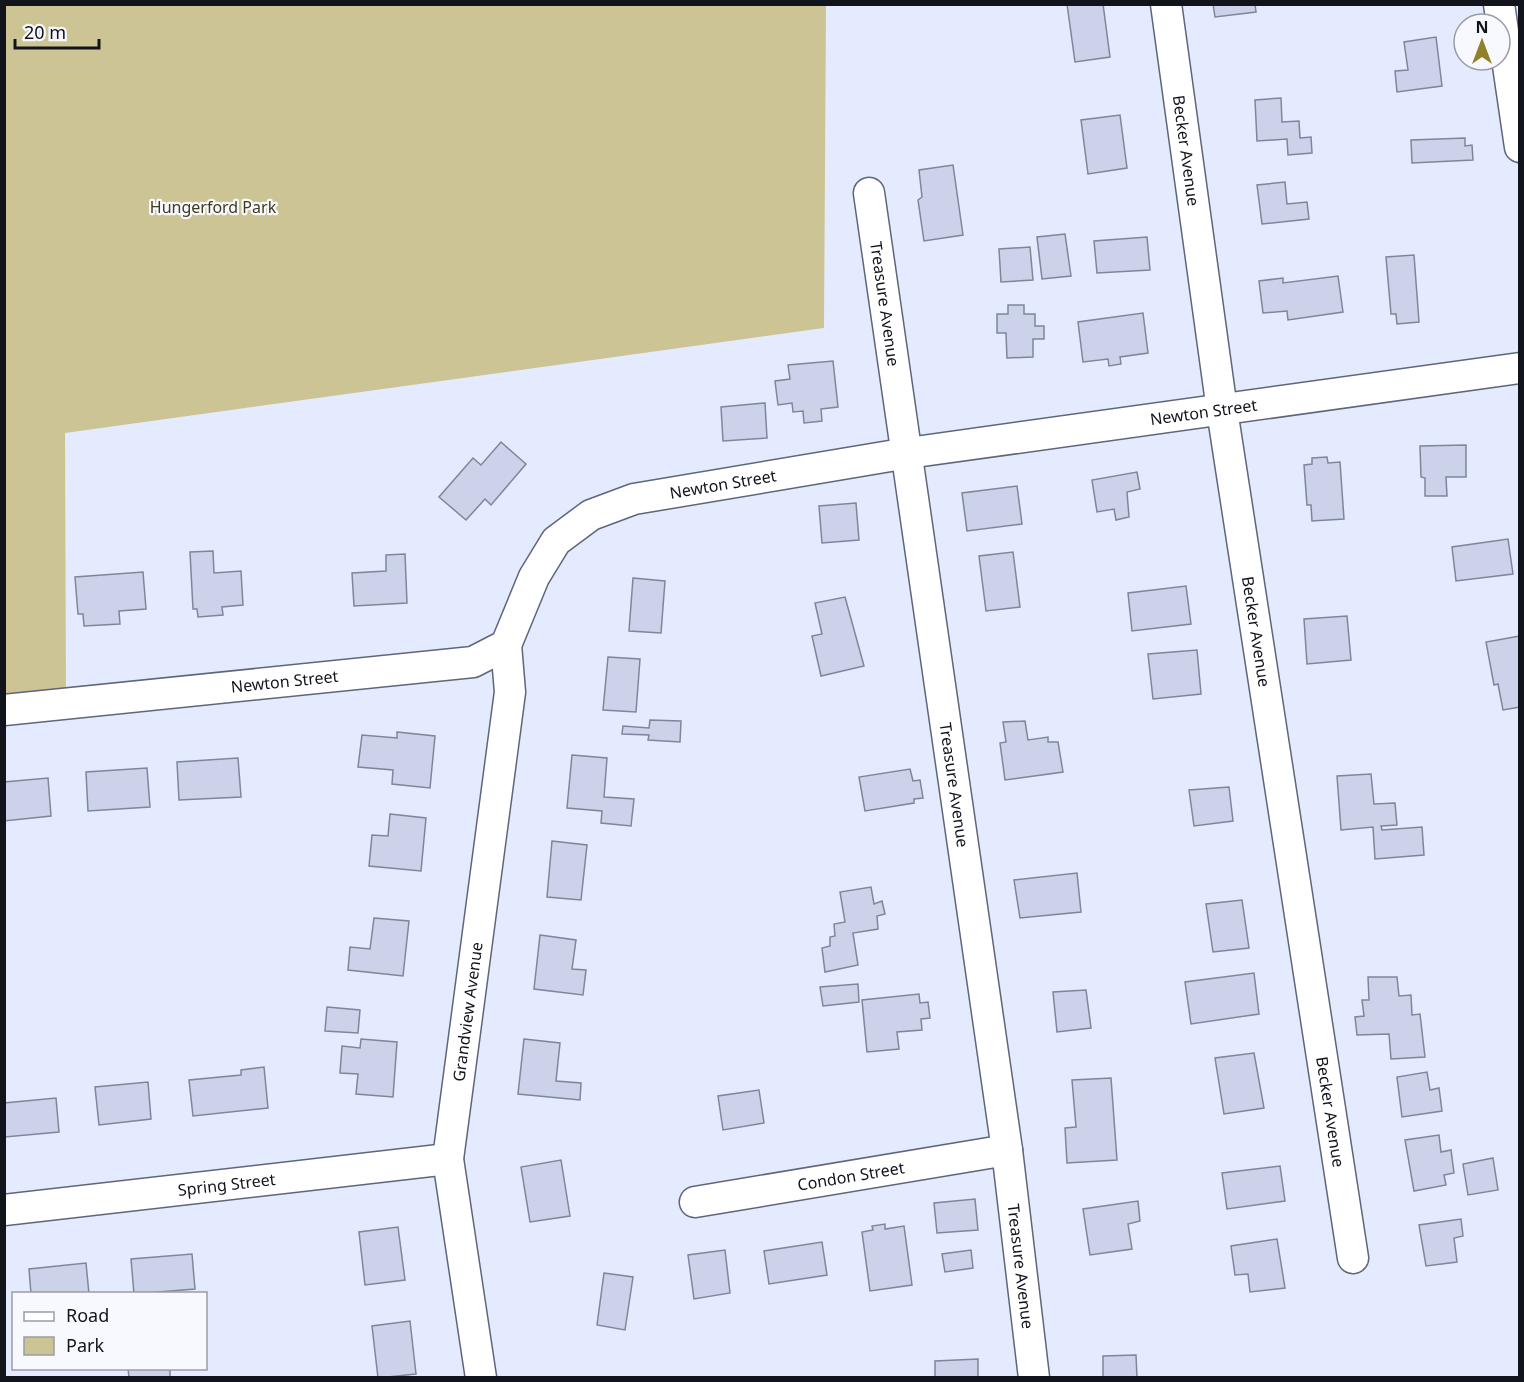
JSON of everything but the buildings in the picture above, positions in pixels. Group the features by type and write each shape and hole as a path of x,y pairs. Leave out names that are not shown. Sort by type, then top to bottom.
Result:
{"street":[{"name":"Becker Avenue","path":"1166,4 1222,410 1353,1258"},
{"path":"1499,4 1520,147"},
{"name":"Treasure Avenue","path":"869,193 1007,1150 1034,1377"},
{"name":"Newton Street","path":"4,710 473,662 506,645 534,577 556,540 591,515 634,500 908,453 1520,368"},
{"name":"Grandview Avenue","path":"481,1377 448,1159 510,692 506,645"},
{"name":"Condon Street","path":"695,1202 1007,1150"},
{"name":"Spring Street","path":"4,1210 448,1159"}],"green space":[{"name":"Hungerford Park","path":"4,5 826,5 824,328 65,433 66,703 5,710"}]}
